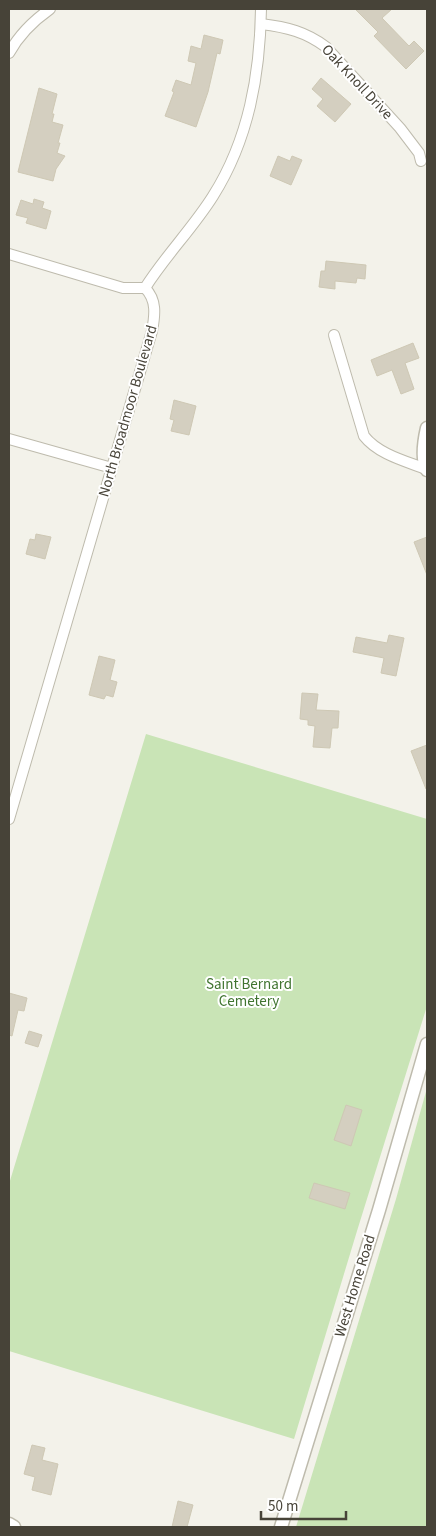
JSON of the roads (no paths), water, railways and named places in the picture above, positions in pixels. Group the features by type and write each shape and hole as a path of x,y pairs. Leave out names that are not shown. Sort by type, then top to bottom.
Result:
{"street":[{"path":"9,53 34,21 50,9"},
{"path":"9,254 123,288 145,288 213,195 240,141 248,120 254,93 261,9"},
{"name":"Oak Knoll Drive","path":"261,24 284,26 300,31 326,47 400,128 415,148 421,161"},
{"name":"North Broadmoor Boulevard","path":"9,819 155,318 153,301 145,288"},
{"path":"334,334 364,436 370,444 427,470 424,442 427,428"},
{"path":"9,439 112,468"},
{"name":"West Home Road","path":"281,1527 376,1219 427,1044"},
{"path":"9,1524 14,1527"}],"park label":[{"name":"Saint Bernard Cemetery","path":"249,992"}]}
